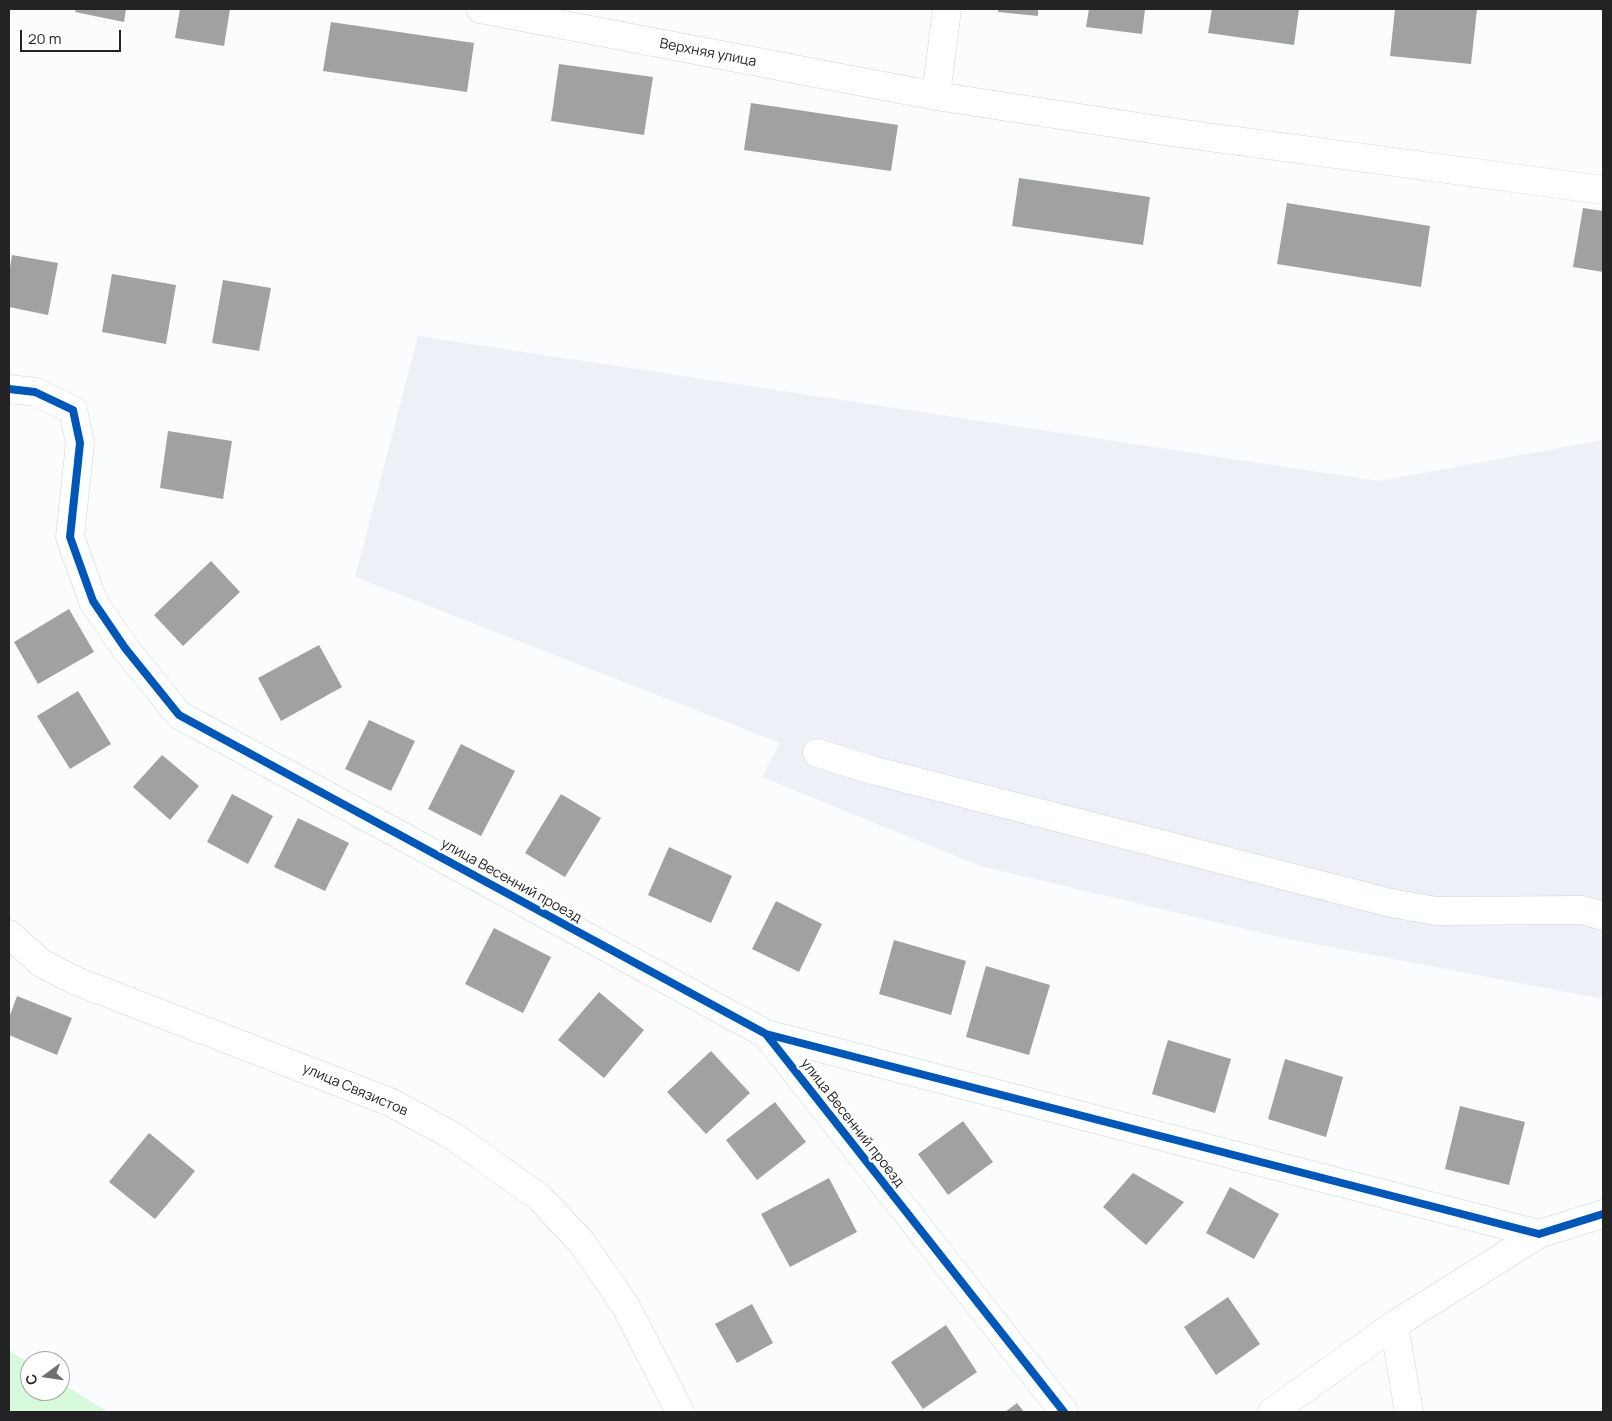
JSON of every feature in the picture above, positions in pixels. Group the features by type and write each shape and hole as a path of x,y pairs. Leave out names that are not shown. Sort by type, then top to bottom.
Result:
{"street":[{"name":"Верхняя улица","path":"480,9 936,96 1178,133 1603,190"},
{"path":"936,96 947,9"},
{"name":"улица Весенний проезд","path":"9,389 35,392 73,410 80,443 70,537 93,601 125,648 179,715 766,1034 1064,1412"},
{"path":"817,753 881,773 1391,903 1436,911 1582,910 1603,916"},
{"name":"улица Связистов","path":"9,934 41,963 76,981 390,1102 453,1136 540,1198 582,1243 625,1305 680,1412"},
{"path":"766,1034 1540,1234"},
{"path":"1272,1412 1394,1325 1540,1234 1603,1214"},
{"path":"1394,1325 1410,1412"}],"shaded area":[{"path":"418,336 1379,481 1603,440 1603,999 1283,938 980,866 762,777 780,743 355,577"}],"green space":[{"path":"9,1350 20,1357 20,1401 70,1401 70,1388 108,1412 9,1412"}],"building":[{"path":"76,9 126,9 124,22 75,12"},
{"path":"180,9 230,9 224,46 175,38"},
{"path":"998,9 1038,9 1038,16 998,12"},
{"path":"1089,9 1145,9 1142,34 1086,27"},
{"path":"1212,9 1299,9 1294,45 1208,33"},
{"path":"1395,9 1477,9 1471,64 1390,56"},
{"path":"331,22 474,43 467,92 323,71"},
{"path":"559,64 653,77 644,135 551,121"},
{"path":"751,103 898,125 891,171 744,150"},
{"path":"1019,178 1150,197 1143,245 1012,226"},
{"path":"1287,203 1430,226 1421,287 1277,264"},
{"path":"1583,208 1603,211 1603,272 1573,267"},
{"path":"12,255 58,263 48,315 9,307 9,274"},
{"path":"112,274 176,285 166,344 102,332"},
{"path":"223,280 271,288 259,351 212,343"},
{"path":"168,431 232,441 223,499 160,488"},
{"path":"211,561 240,592 183,646 154,615"},
{"path":"69,609 94,652 38,684 14,642"},
{"path":"319,645 342,687 281,721 258,678"},
{"path":"78,691 111,744 70,769 37,716"},
{"path":"369,720 415,741 391,791 345,769"},
{"path":"461,744 515,771 481,836 428,809"},
{"path":"162,755 199,786 170,820 133,787"},
{"path":"232,794 273,816 248,864 207,842"},
{"path":"561,794 601,818 565,877 525,853"},
{"path":"298,818 349,843 325,891 274,867"},
{"path":"669,847 732,876 711,923 648,895"},
{"path":"776,901 822,924 799,972 752,949"},
{"path":"494,928 551,957 523,1013 465,984"},
{"path":"894,940 966,961 951,1015 879,994"},
{"path":"986,966 1050,985 1029,1055 966,1037"},
{"path":"599,992 644,1030 604,1078 558,1040"},
{"path":"17,996 72,1018 57,1055 9,1035 9,1018"},
{"path":"1168,1040 1231,1059 1215,1113 1152,1094"},
{"path":"711,1051 750,1093 706,1134 667,1092"},
{"path":"1285,1059 1343,1077 1326,1137 1268,1119"},
{"path":"775,1102 806,1142 757,1180 726,1140"},
{"path":"1460,1106 1525,1122 1509,1185 1445,1169"},
{"path":"963,1121 993,1162 948,1195 918,1154"},
{"path":"149,1133 195,1171 155,1219 109,1182"},
{"path":"1133,1173 1184,1202 1146,1245 1103,1207"},
{"path":"829,1178 857,1232 790,1267 761,1214"},
{"path":"1230,1187 1279,1214 1254,1259 1206,1233"},
{"path":"1228,1297 1260,1344 1216,1375 1184,1327"},
{"path":"752,1304 773,1343 737,1363 715,1324"},
{"path":"946,1325 977,1372 923,1409 891,1362"},
{"path":"1017,1403 1024,1412 1005,1412"}],"cycle path":[{"path":"9,389 35,392 73,410 80,443 70,537 93,601 125,648 179,715 766,1034 1064,1412"},
{"path":"766,1034 1539,1234 1603,1214"}]}
